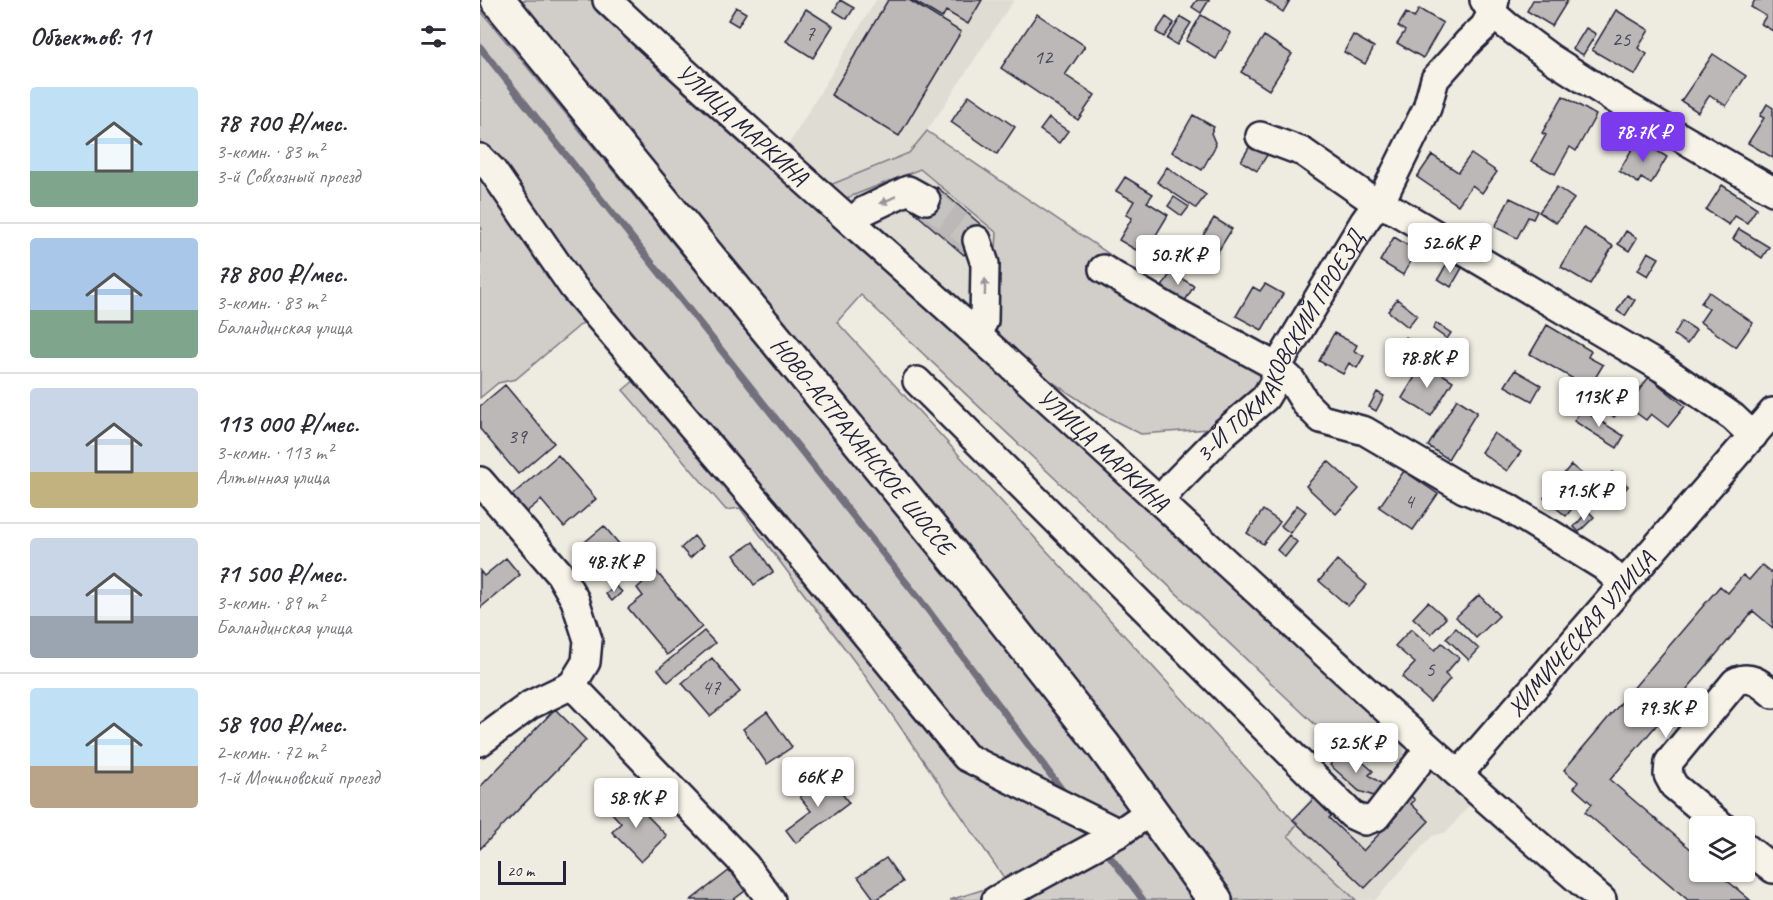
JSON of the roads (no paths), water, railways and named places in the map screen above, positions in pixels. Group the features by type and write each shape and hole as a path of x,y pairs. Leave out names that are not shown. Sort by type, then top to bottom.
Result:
{"main road":[{"name":"НОВО-АСТРАХАНСКОЕ ШОССЕ","path":"498,0 976,584 1103,745 1215,900"}],"street":[{"name":"УЛИЦА МАРКИНА","path":"607,0 694,81 976,333 1429,749 1602,900"},
{"path":"1490,4 1552,59 1618,101 1773,191"},
{"name":"3-Й ТОКМАКОВСКИЙ ПРОЕЗД","path":"1160,501 1225,432 1265,398 1274,383 1277,366 1384,193 1427,108 1434,80 1484,27 1490,4"},
{"path":"1260,136 1304,152 1376,203 1394,210 1662,368 1733,417 1753,436"},
{"path":"480,158 492,170 573,287 773,521 966,757 1119,833"},
{"path":"852,222 864,211 908,190 926,200"},
{"path":"976,333 984,321 985,264 977,240"},
{"path":"1102,269 1165,306 1277,366 1291,380 1306,404 1321,418 1365,430 1464,489 1507,507 1603,566 1623,584"},
{"path":"917,381 1352,815 1365,821 1376,817 1429,749"},
{"name":"ХИМИЧЕСКАЯ УЛИЦА","path":"1459,774 1773,412"},
{"path":"480,481 560,574 575,600 588,640 586,662 572,685 530,705 480,742"},
{"path":"1710,816 1674,786 1668,775 1669,762 1735,682 1743,678 1752,679 1773,694"},
{"path":"572,685 745,866 771,900"},
{"path":"996,900 1119,833 1151,811"},
{"path":"1755,855 1773,869"}],"waterway":[{"path":"480,47 928,610 1065,794"},
{"path":"1103,847 1143,900"}],"tunnel":[{"path":"926,200 977,240"}]}
